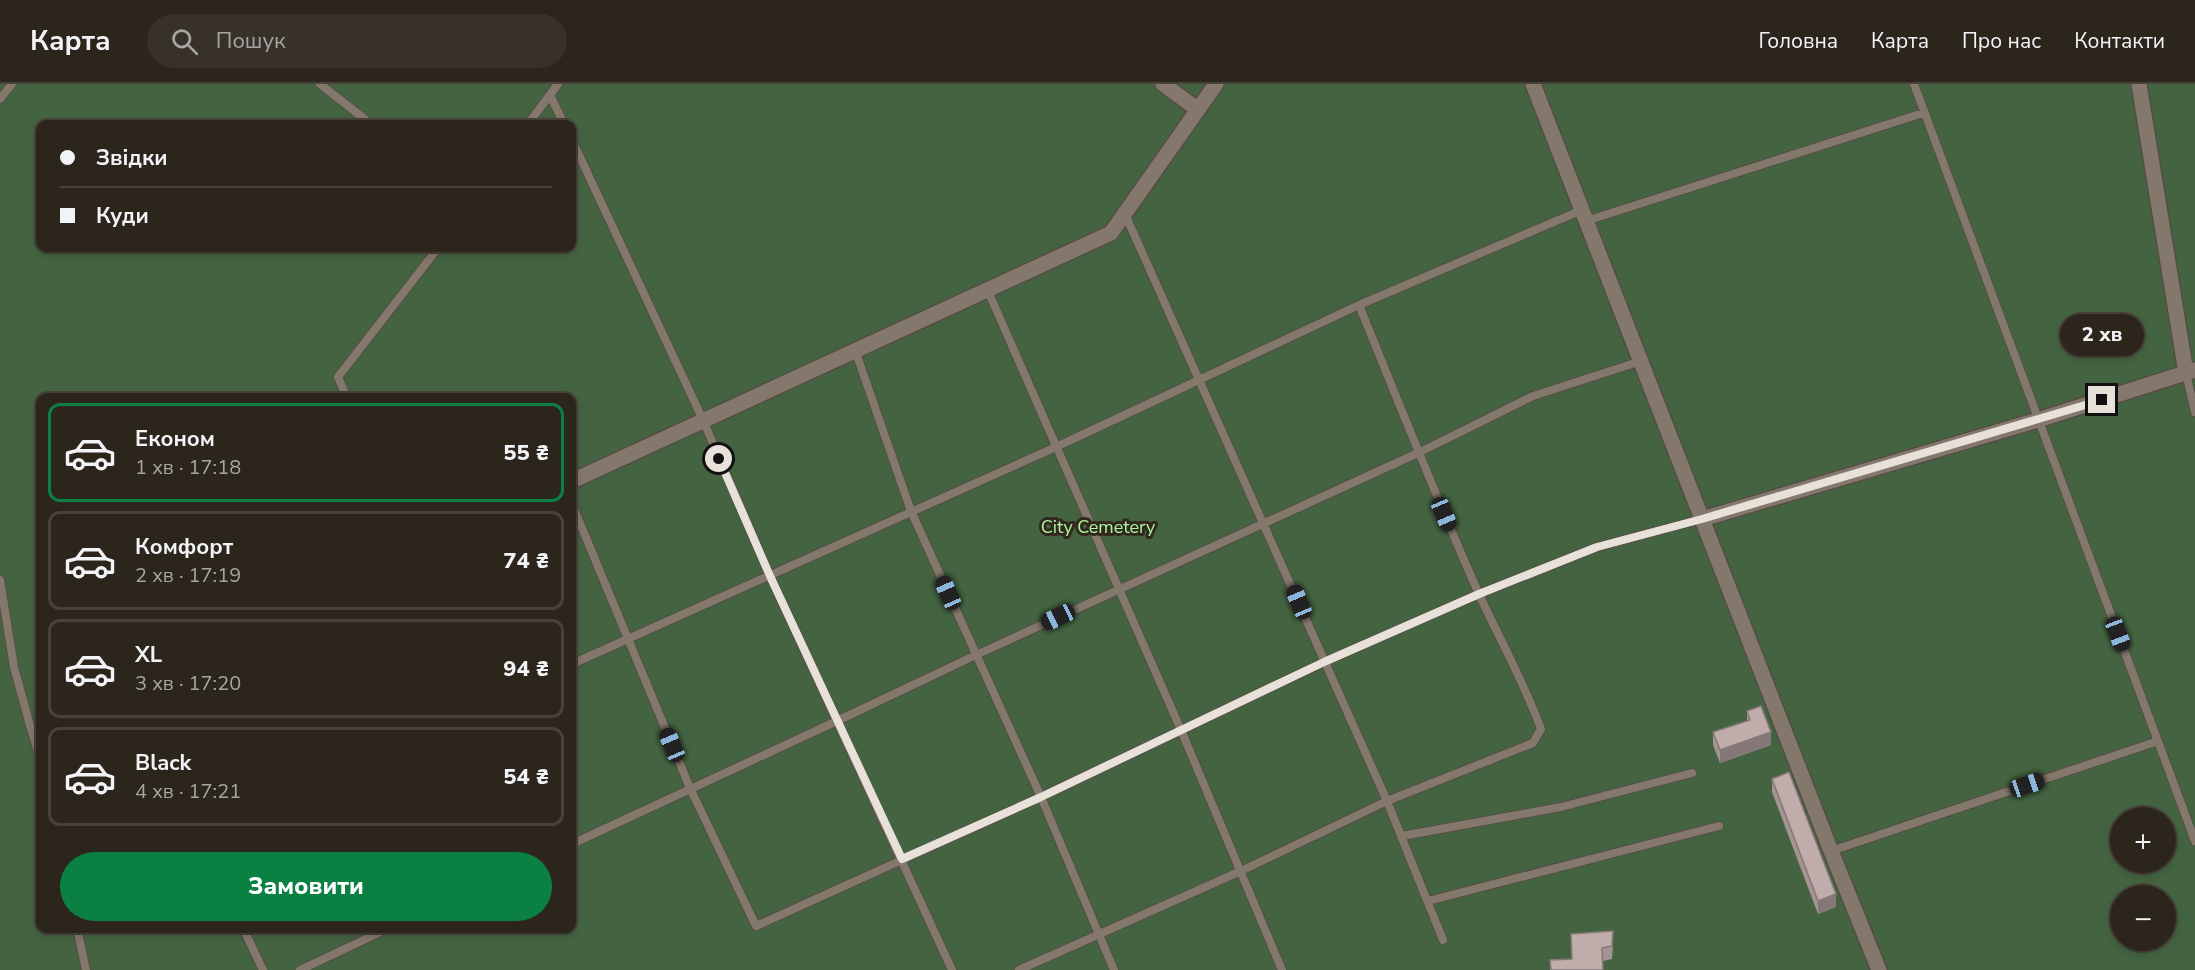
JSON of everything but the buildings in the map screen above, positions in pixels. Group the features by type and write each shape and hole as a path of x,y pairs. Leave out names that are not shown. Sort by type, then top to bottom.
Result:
{"street":[{"path":"1163,84 1197,109"},
{"path":"576,479 1111,233 1216,84"},
{"path":"1533,84 1879,970"},
{"path":"1702,519 2038,420 2191,371 2139,84"}],"lane":[{"path":"0,99 12,84"},
{"path":"320,84 366,120"},
{"path":"531,120 558,84"},
{"path":"1914,84 2195,841"},
{"path":"550,94 562,120"},
{"path":"576,662 1056,447 1359,305 1584,216 1923,113"},
{"path":"576,149 703,420 770,576 952,970"},
{"path":"1125,214 1265,523 1324,662 1387,801 1443,940"},
{"path":"345,393 338,377 435,252"},
{"path":"988,291 1181,730 1282,970"},
{"path":"1019,970 1241,871 1387,801 1533,743 1538,737 1541,729 1531,701 1479,594 1418,453 1359,305"},
{"path":"855,350 911,511 1041,797 1114,970"},
{"path":"576,842 976,655 1418,453 1533,396 1641,361"},
{"path":"2191,371 2195,412"},
{"path":"576,514 690,788 756,926 1041,797 1324,662 1479,594 1597,547 1702,519"},
{"path":"0,580 14,667 36,746"},
{"path":"1831,851 2158,741"},
{"path":"1402,836 1562,807 1692,773"},
{"path":"1428,901 1719,826"},
{"path":"78,933 86,970"},
{"path":"245,933 263,970"},
{"path":"300,970 378,933"}],"green space":[{"name":"City Cemetery","path":"0,84 2195,84 2195,970 0,970"}],"route":[{"path":"719,459 770,576 902,859 1041,797 1324,662 1479,594 1597,547 1702,519 2102,400"}]}
